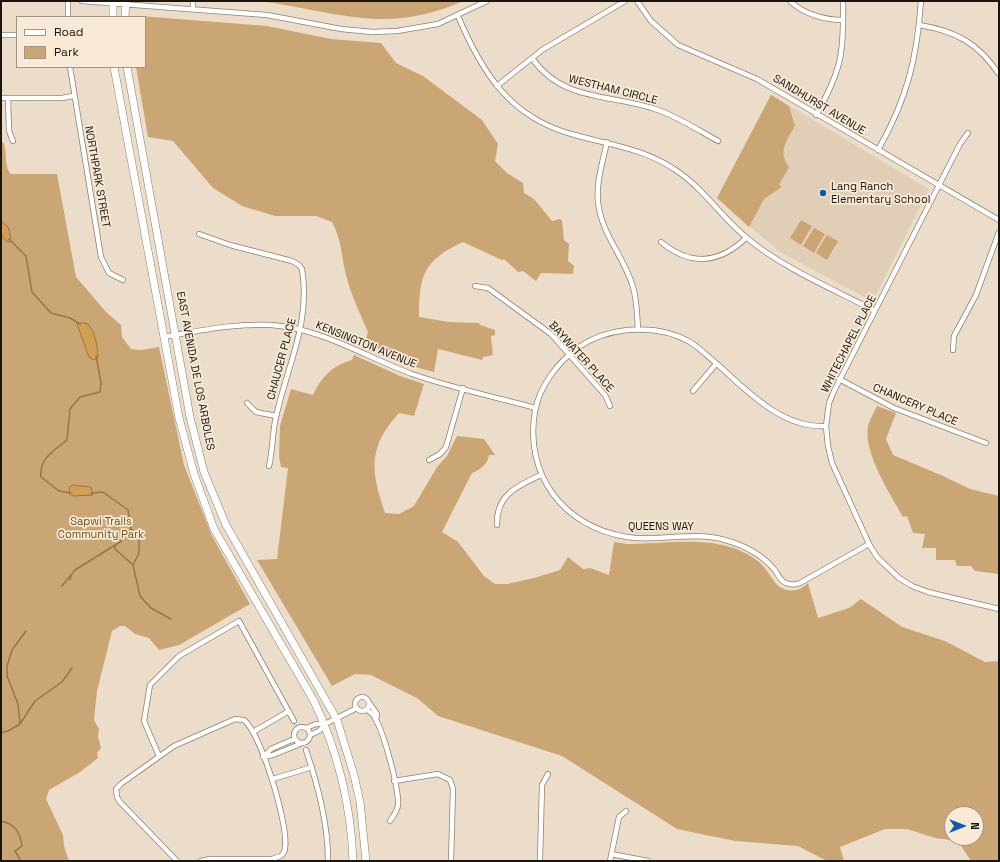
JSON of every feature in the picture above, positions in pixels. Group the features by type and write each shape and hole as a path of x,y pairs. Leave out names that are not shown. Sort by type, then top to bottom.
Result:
{"main road":[{"path":"113,2 113,16"},
{"path":"125,2 125,16"},
{"name":"EAST AVENIDA DE LOS ARBOLES","path":"114,68 179,418 204,505 226,552 272,627 314,701 325,724 342,777 352,831 354,861"},
{"name":"EAST AVENIDA DE LOS ARBOLES","path":"127,68 196,441 204,472 226,526 336,720 354,775 360,802 366,861"}],"street":[{"path":"68,1 68,16"},
{"path":"82,1 125,2 267,15 341,29 372,32 418,28 438,24 458,16 487,1"},
{"path":"193,1 193,8"},
{"path":"497,86 555,42 625,1"},
{"name":"SANDHURST AVENUE","path":"637,1 651,21 678,45 757,79 999,220"},
{"path":"790,1 805,11 817,16 843,20"},
{"path":"816,114 831,89 838,70 843,47 843,1"},
{"path":"878,150 895,120 907,91 915,59 921,1"},
{"path":"458,16 476,57 497,86 520,109 545,124 575,135 607,142 648,155 678,171 699,190 746,238 778,260 875,311"},
{"path":"919,25 950,31 961,37 983,54 999,74"},
{"path":"1,35 16,34"},
{"name":"WESTHAM CIRCLE","path":"532,58 548,76 567,89 657,110 718,141"},
{"name":"NORTHPARK STREET","path":"70,68 73,96 101,257 109,272 124,280"},
{"path":"1,98 62,98 73,96"},
{"path":"8,98 9,131 13,141"},
{"name":"WHITECHAPEL PLACE","path":"968,133 960,144 839,379 829,403 826,426 828,446 832,463 869,544 887,569 912,586 928,592 999,609"},
{"path":"607,142 598,184 598,203 607,235 633,286 637,306 638,329"},
{"path":"952,350 954,336 976,295 999,232"},
{"name":"CHAUCER PLACE","path":"199,234 230,245 292,261 299,265 303,276 304,295 300,330 292,367 276,416 269,466"},
{"path":"661,242 682,255 705,259 726,253 746,238"},
{"name":"BAYWATER PLACE","path":"475,286 488,288 537,322 551,334 605,395 610,406"},
{"name":"KENSINGTON AVENUE","path":"163,337 240,325 273,325 300,330 343,344 414,375 536,408"},
{"name":"QUEENS WAY","path":"826,426 812,426 800,423 775,412 698,348 679,337 667,333 638,329 617,331 600,336 569,354 548,379 536,408 533,425 533,442 541,475 551,493 563,506 579,519 596,528 628,537 702,536 727,540 758,555 774,569 783,581 790,585 800,583 869,544"},
{"path":"693,391 716,364"},
{"name":"CHANCERY PLACE","path":"839,379 894,408 986,443"},
{"path":"429,460 440,454 446,447 463,388"},
{"path":"247,403 256,412 276,416"},
{"path":"497,525 499,507 505,497 520,485 541,475"},
{"path":"159,756 144,721 150,685 182,654 239,620 294,721"},
{"path":"357,708 356,701 361,697 368,699 377,714 376,720"},
{"path":"367,710 370,704"},
{"path":"300,744 294,739 293,734 296,729 301,727 306,728 316,724 325,724 336,720 357,708"},
{"path":"357,708 360,711 367,710"},
{"path":"367,710 376,720 387,752 394,782 398,804 397,811 390,822"},
{"path":"253,732 289,711"},
{"path":"177,861 120,802 117,797 116,789 122,783 174,746 235,719 244,720 249,724 253,732 273,780 279,801 285,844 284,853 281,856 272,859 241,860 210,858 202,861"},
{"path":"263,757 274,755 307,742 310,735 319,731 325,724"},
{"path":"306,728 310,735"},
{"path":"263,757 271,749 294,739"},
{"path":"306,750 312,767 323,814 328,861"},
{"path":"273,780 312,767"},
{"path":"394,782 438,774 450,780 452,789 451,861"},
{"path":"540,861 542,785 548,774"},
{"path":"610,861 618,817 626,811"},
{"path":"611,854 648,861"}],"shaded area":[{"name":"Lang Ranch Elementary School","path":"771,95 929,189 875,297 868,299 780,252 717,198"},
{"path":"1,221 8,227 11,238 9,242 4,239 1,231"},
{"path":"77,324 88,324 91,328 97,344 98,357 94,360 89,357"},
{"path":"73,485 91,487 93,495 73,496 70,494 69,488"}],"green space":[{"path":"259,1 463,1 435,11 409,17 385,19 337,15"},
{"path":"146,16 267,26 331,39 381,43 396,63 423,76 482,120 498,144 495,161 507,173 523,183 524,193 534,199 552,221 560,219 562,221 564,240 569,244 568,261 574,266 573,274 541,273 536,281 523,271 518,272 504,259 502,260 463,242 450,249 440,255 426,270 420,290 419,317 449,322 479,323 480,325 495,330 495,335 491,336 493,355 483,357 482,360 438,349 434,372 415,367 365,342 368,332 350,290 340,242 332,222 316,216 275,216 242,206 213,188 173,141 148,137 136,68 146,68"},
{"path":"771,95 789,106 795,126 784,146 784,156 789,167 779,185 782,187 764,199 749,227 717,198"},
{"name":"Sapwi Trails Community Park","path":"1,142 3,142 7,167 11,174 57,174 76,277 106,312 121,325 122,337 131,349 141,350 159,347 184,465 212,536 250,604 179,645 159,650 149,638 135,634 125,626 120,626 112,631 97,691 94,720 99,729 98,737 101,748 97,753 98,758 80,772 49,790 46,799 63,835 64,846 69,861 1,861"},
{"path":"801,220 812,226 801,245 790,238"},
{"path":"814,228 825,234 814,253 803,246"},
{"path":"827,235 838,241 827,260 816,253"},
{"path":"354,355 400,376 424,384 414,416 399,413 381,437 377,449 375,472 380,498 385,513 399,514 414,506 437,467 447,456 457,436 484,439 495,455 489,455 483,466 472,473 442,532 458,542 484,576 495,584 507,584 560,570 568,557 583,569 590,568 609,575 614,542 627,544 678,542 712,543 745,553 759,562 778,586 786,590 797,590 808,583 818,618 849,608 861,599 902,627 945,641 985,662 999,661 999,861 971,861 961,846 984,846 984,806 944,806 944,839 935,838 907,829 885,829 840,847 844,861 827,861 798,846 735,841 677,829 562,756 438,716 417,698 371,675 355,674 332,686 257,560 277,559 288,468 281,467 279,457 280,426 291,389 313,395 324,377 333,369 352,360"},
{"path":"877,406 896,413 886,439 893,455 970,489 999,496 999,574 975,571 971,566 957,566 955,560 936,560 936,548 922,548 925,534 913,533 907,516 903,517 873,460 868,436 868,426"}],"waterway":[{"path":"9,239 26,256 32,292 51,313 70,318 80,324"},
{"path":"71,493 59,491 41,477 41,470 42,465 48,456 67,440 70,409 80,397 100,392 101,383 96,356"},
{"path":"70,580 71,575 75,570 120,542 131,529 128,510 103,492 91,493"},
{"path":"131,529 135,532 139,539 139,553 133,565 140,596 151,608 171,619"},
{"path":"115,545 115,549 133,565"},
{"path":"62,586 70,576"},
{"path":"20,724 18,704 7,676 7,666 12,650 26,631"},
{"path":"1,733 20,724 35,701 62,682 72,668"},
{"path":"1,821 10,824 16,829 22,846 15,851 21,861"}],"place":[{"name":"Lang Ranch Elementary School","path":"823,193"}]}
